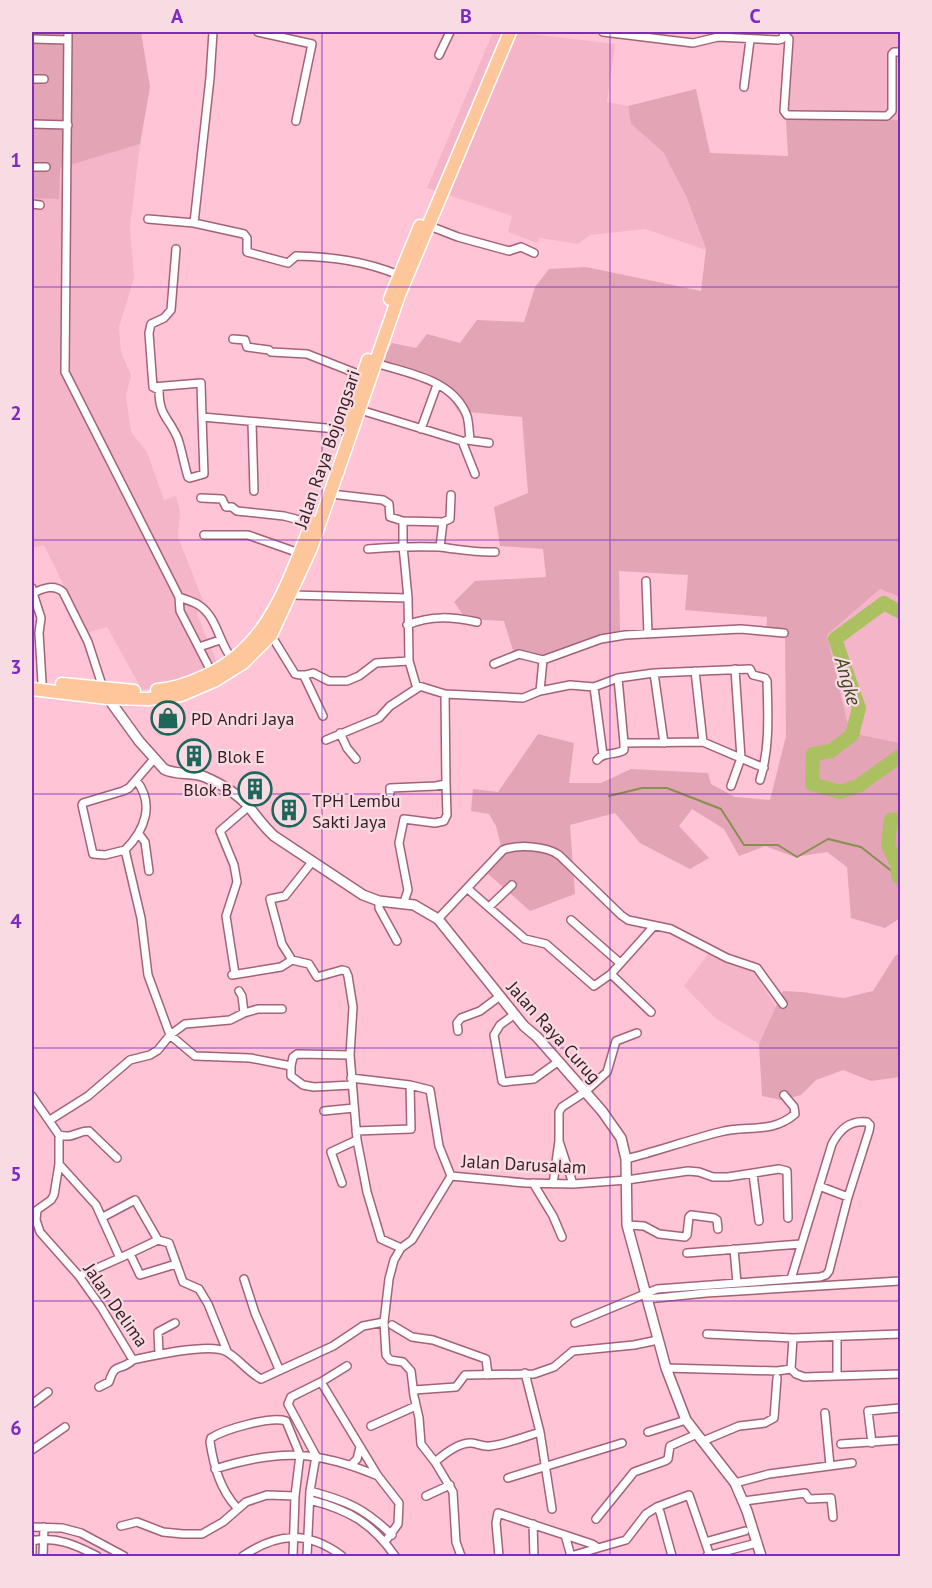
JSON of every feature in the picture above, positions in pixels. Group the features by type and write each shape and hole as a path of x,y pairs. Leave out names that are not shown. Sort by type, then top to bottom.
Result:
{"highway":[{"name":"Jalan Raya Bojongsari","path":"105,693 164,690 212,673 233,660 252,643 267,622 299,553 376,363 425,225 502,32"},
{"name":"Jalan Raya Bojongsari","path":"356,409 363,376 399,275 425,225 510,32"},
{"name":"Jalan Raya Bojongsari","path":"35,684 148,699 163,698 193,691 243,663 271,635 291,595 331,494 347,431"}],"main road":[{"name":"Jalan Raya Curug","path":"105,693 154,759 168,771 194,773 226,788 248,807 268,831 363,895 379,901 404,902 438,919 514,1014 559,1061 614,1126 621,1138 626,1159 627,1226 666,1368 686,1420 735,1483 744,1501 761,1557"}],"street":[{"path":"68,32 65,372 179,597 180,611 212,673"},
{"path":"194,223 213,32"},
{"path":"258,32 299,40 313,46 296,121"},
{"path":"299,40 301,32"},
{"path":"439,55 450,32"},
{"path":"603,32 693,43 719,34 750,40 778,40 785,33 789,39 784,111 786,115 887,116 892,111 892,54 900,52"},
{"path":"32,39 68,40"},
{"path":"744,87 750,40"},
{"path":"32,79 44,79"},
{"path":"32,124 68,125"},
{"path":"32,167 46,167"},
{"path":"148,219 194,223 244,234 247,238 247,252 288,263 296,256 318,257 371,264 399,275"},
{"path":"425,225 509,251 520,247 534,253"},
{"path":"153,387 149,327 164,318 171,310 176,249"},
{"path":"233,339 245,340 247,347 271,352 307,354 363,376"},
{"path":"376,363 418,376 453,394 468,417 470,439"},
{"path":"201,383 204,474 190,478 187,474 175,432 162,413 159,390 153,387 201,383"},
{"path":"421,429 437,384"},
{"path":"356,409 462,441 470,439 489,443"},
{"path":"202,417 347,431"},
{"path":"252,422 254,491"},
{"path":"462,441 475,474"},
{"path":"331,494 383,500 389,504 390,517 442,522 450,519 451,495"},
{"path":"201,498 222,498 226,507 232,507 237,511 284,516 311,523"},
{"path":"403,520 409,661 414,682 419,687 446,694 523,698 540,691 570,685 594,687 618,678 654,673 750,669 753,675 765,678 767,681 769,724 764,768 760,780"},
{"path":"440,547 442,522"},
{"path":"204,535 248,535 299,553"},
{"path":"368,549 403,546 495,552"},
{"path":"645,581 648,634"},
{"path":"35,684 40,618 32,590 57,587 63,592 88,642 105,693"},
{"path":"291,595 408,598"},
{"path":"179,597 198,604 208,613 225,650 233,660"},
{"path":"408,625 429,618 441,617 477,622"},
{"path":"494,664 519,654 543,660 601,639 741,628 784,633"},
{"path":"271,635 295,674 304,676 313,673 328,681 347,681 376,663 409,661"},
{"path":"199,647 220,640"},
{"path":"540,691 543,660"},
{"path":"731,786 741,758 735,669"},
{"path":"695,671 703,742"},
{"path":"654,673 664,742"},
{"path":"304,676 323,716"},
{"path":"597,760 603,754 621,753 624,750 618,678"},
{"path":"326,740 379,718 390,706 419,687"},
{"path":"594,687 603,754"},
{"path":"404,902 408,887 403,873 399,843 405,819 435,823 444,821 447,815 446,694"},
{"path":"340,733 347,748 356,759"},
{"path":"624,743 703,742 764,768"},
{"path":"136,780 144,790 147,800 147,808 139,834 125,850 105,855 93,854 83,803 123,791 154,759"},
{"path":"390,794 390,788 446,784"},
{"path":"248,807 220,831 234,865 237,882 226,916 233,975 286,966 292,960"},
{"path":"139,834 146,846 149,871"},
{"path":"438,919 506,849 547,849 559,855 628,920 671,929 727,958 757,968 783,1004"},
{"path":"125,850 141,918 148,975 170,1035 195,1056 250,1058 291,1066"},
{"path":"312,862 285,896 270,899 282,944 292,960 309,964 317,977 342,970 346,972 353,1007 350,1055 356,1131 367,1192 381,1239 400,1248"},
{"path":"489,907 512,885"},
{"path":"468,889 525,939 546,944 594,986 611,974 654,926"},
{"path":"379,901 379,908 397,940"},
{"path":"571,920 620,963"},
{"path":"611,974 651,1012"},
{"path":"239,992 242,996 244,1012"},
{"path":"458,1031 461,1018 480,1011 500,996"},
{"path":"50,1120 88,1096 130,1060 150,1055 158,1050 170,1035 185,1024 230,1020 244,1012 282,1008"},
{"path":"514,1014 500,1025 494,1035 501,1081 534,1079 559,1061"},
{"path":"553,1184 559,1141 559,1112 562,1107 585,1092 607,1072 616,1041 637,1033"},
{"path":"350,1055 297,1054 293,1057 291,1076 303,1085 314,1087 352,1082 410,1085 428,1089 432,1094 439,1146 451,1176"},
{"path":"356,1131 411,1129 410,1085"},
{"path":"626,1159 721,1132 743,1128 769,1128 795,1114 793,1105 784,1095"},
{"path":"33,1100 59,1135 71,1137 89,1131 117,1158"},
{"path":"324,1111 354,1108"},
{"path":"574,1323 646,1296 657,1289 737,1284 820,1277 826,1275 869,1131 870,1125 867,1122 845,1126 835,1137 792,1279"},
{"name":"Jalan Delima","path":"59,1135 59,1164 53,1198 37,1209 36,1220 43,1236 79,1276 101,1307 133,1360 159,1354 211,1348 227,1351"},
{"path":"342,1183 331,1152 357,1140"},
{"path":"559,1141 573,1184"},
{"path":"59,1164 90,1197 103,1217 120,1257"},
{"name":"Jalan Darusalam","path":"461,1557 456,1542 453,1492 421,1444 419,1418 409,1368 403,1362 390,1360 386,1355 392,1269 400,1248 412,1240 451,1176 573,1184 627,1180 688,1171 713,1177 753,1174 779,1169 787,1171 788,1218"},
{"path":"753,1174 759,1221"},
{"path":"533,1183 553,1216 562,1237"},
{"path":"819,1186 848,1197"},
{"path":"103,1217 135,1200 158,1240 169,1244 183,1282 199,1289 208,1304 227,1351 258,1378 261,1379 333,1346 363,1326 388,1324 412,1337 433,1340 486,1359 488,1375"},
{"path":"627,1226 644,1226 659,1234 685,1237 691,1215 714,1218 717,1220 718,1229"},
{"path":"79,1276 158,1240"},
{"path":"687,1253 801,1244"},
{"path":"734,1249 737,1284"},
{"path":"130,1254 140,1275 176,1264"},
{"path":"244,1279 255,1313 279,1369"},
{"path":"646,1296 900,1281"},
{"path":"159,1354 158,1332 175,1323"},
{"path":"707,1334 794,1338 900,1334"},
{"path":"837,1337 837,1376"},
{"path":"791,1369 794,1338"},
{"path":"414,1389 456,1387 464,1376 546,1371 573,1351 634,1345 658,1340"},
{"path":"99,1387 109,1382 112,1370 127,1365 133,1360"},
{"path":"307,1557 310,1491 316,1455 288,1404 291,1397 347,1366"},
{"path":"666,1368 777,1371 791,1369"},
{"path":"791,1369 804,1377 900,1374"},
{"path":"525,1373 547,1467 552,1509"},
{"path":"596,1519 634,1472 668,1459 670,1446 739,1426 765,1423 774,1418 777,1378"},
{"path":"321,1382 378,1476 399,1503 398,1524 385,1542"},
{"path":"32,1404 48,1392"},
{"path":"371,1426 416,1406"},
{"path":"872,1443 868,1411 900,1408"},
{"path":"825,1413 830,1466"},
{"path":"237,1508 229,1499 215,1469 211,1438 233,1429 278,1419 286,1421 300,1455 293,1557"},
{"path":"648,1432 686,1420"},
{"path":"32,1449 64,1427"},
{"path":"435,1462 449,1451 466,1443 485,1447 494,1446 540,1432"},
{"path":"841,1444 900,1440"},
{"path":"508,1478 621,1443"},
{"path":"351,1465 357,1459 360,1447"},
{"path":"215,1469 261,1456 316,1455 378,1476"},
{"path":"735,1483 769,1474 852,1463"},
{"path":"426,1496 450,1485"},
{"path":"310,1491 337,1498 364,1511 392,1535"},
{"path":"744,1501 805,1493 808,1499 831,1498 832,1517"},
{"path":"121,1526 133,1522 163,1532 202,1534 223,1522 246,1502 267,1495 296,1496"},
{"path":"565,1535 571,1556 626,1540 645,1514 689,1495 709,1556 757,1543"},
{"path":"310,1500 333,1506 356,1517 385,1542 395,1557"},
{"path":"657,1507 672,1557"},
{"path":"499,1557 496,1519 498,1513 598,1548"},
{"path":"533,1524 534,1557"},
{"path":"32,1527 62,1528 99,1538 124,1557"},
{"path":"43,1557 44,1527"},
{"path":"705,1542 745,1531"},
{"path":"243,1557 270,1540 295,1538 324,1545 342,1557"},
{"path":"32,1557 32,1540 44,1539 61,1540 97,1557"}],"shaded area":[{"path":"32,32 141,32 150,87 140,144 60,168 59,199 32,198"},
{"path":"493,32 515,32 615,44 607,102 628,106 631,124 663,152 686,196 706,250 645,229 590,235 578,244 540,238 537,243 508,232 512,216 427,188"},
{"path":"793,32 900,32 900,120 786,120 789,41"},
{"path":"696,89 710,153 788,156 786,120 900,120 900,597 880,589 827,635 847,721 861,735 900,743 900,918 885,928 851,918 847,867 827,852 795,857 765,846 739,856 724,829 692,809 679,826 709,858 690,869 640,843 615,813 570,825 575,894 530,911 486,872 502,850 496,826 489,814 471,811 473,789 498,792 538,734 574,743 569,783 601,783 631,769 708,773 711,784 735,797 770,800 786,736 785,633 766,633 767,617 685,610 688,575 619,571 620,632 544,658 514,654 504,621 466,619 454,602 475,581 546,577 543,549 500,546 494,507 528,493 522,417 458,411 444,389 379,367 392,343 416,348 427,334 460,343 477,320 524,322 535,287 549,269 586,267 701,291 706,249 686,196 663,152 631,124 628,106"},
{"path":"140,144 130,227 134,278 119,327 121,352 131,375 126,396 131,432 147,452 164,500 176,496 180,511 178,537 203,600 197,614 217,662 166,687 142,690 107,627 87,633 44,545 32,548 32,198 59,198 60,168"},
{"path":"880,589 900,597 900,743 861,735 847,721 827,635"},
{"path":"709,953 752,969 776,1007 759,1044 715,1018 684,986"},
{"path":"900,953 900,1077 871,1081 843,1070 816,1080 801,1095 781,1100 762,1096 759,1044 783,991 844,998 873,991 895,956"}],"waterway":[{"name":"Angke","path":"900,612 884,603 835,639 859,708 852,735 831,751 813,754 812,784 840,792 858,786 900,756"},
{"path":"609,796 642,788 667,788 721,809 744,845 778,845 797,857 828,839 861,847 898,876"},
{"name":"Angke","path":"900,819 891,820 888,845 897,864 900,878"}],"place":[{"name":"PD Andri Jaya","path":"168,718"},
{"name":"Blok E","path":"194,756"},
{"name":"Blok B","path":"255,789"},
{"name":"TPH Lembu Sakti Jaya","path":"289,810"}]}
